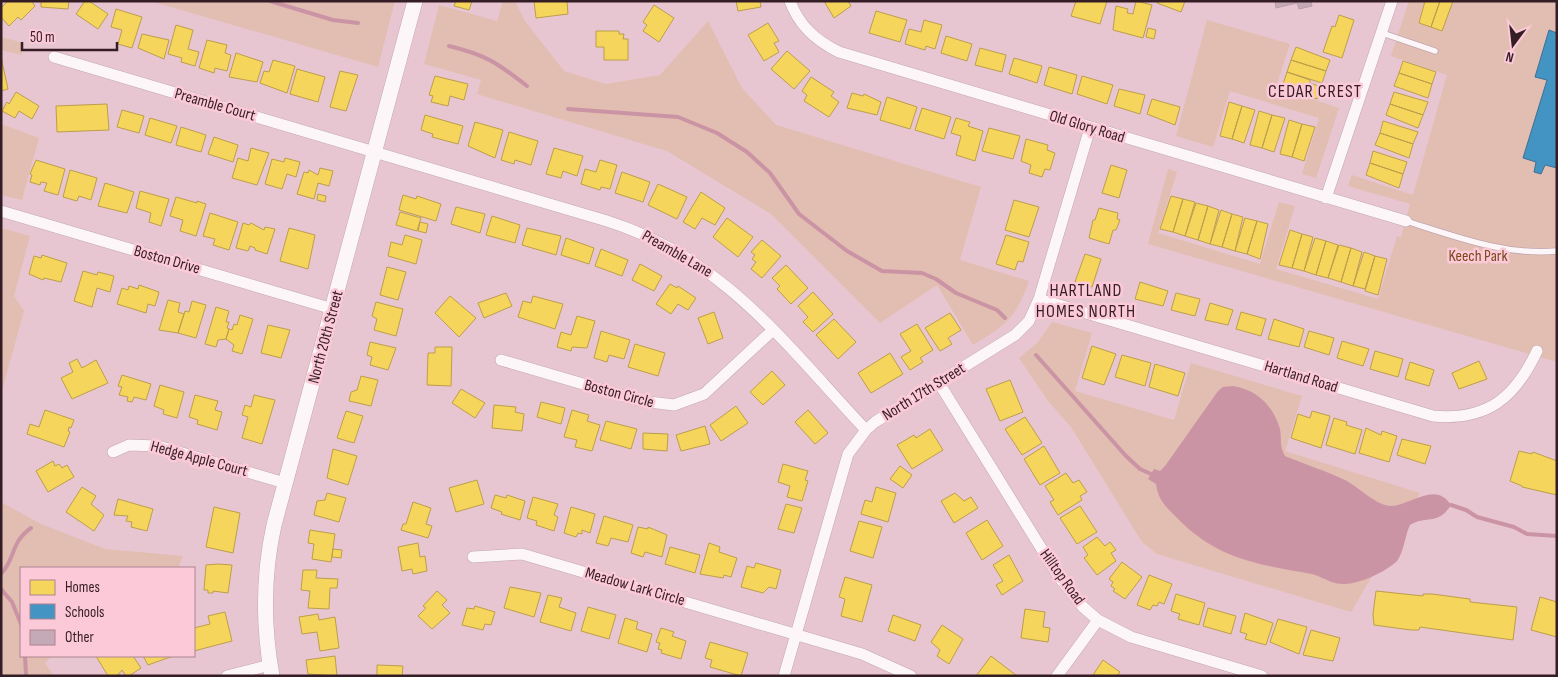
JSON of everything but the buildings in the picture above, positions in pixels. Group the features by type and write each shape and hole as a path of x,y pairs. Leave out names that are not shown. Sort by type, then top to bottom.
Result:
{"street":[{"name":"North 20th Street","path":"271,671 266,621 267,570 274,525 376,152 415,1"},
{"name":"Old Glory Road","path":"790,1 801,24 812,35 839,52 1406,221"},
{"path":"1326,198 1392,1"},
{"name":"Preamble Court","path":"54,58 376,152"},
{"name":"North 17th Street","path":"784,676 845,464 854,446 866,430 1015,335 1029,321 1040,299 1090,128"},
{"name":"Preamble Lane","path":"376,152 607,220 661,241 717,277 745,301 866,430"},
{"name":"Boston Drive","path":"1,211 333,309"},
{"name":"Hartland Road","path":"1040,299 1441,417 1466,416 1496,404 1520,382 1538,351"},
{"name":"Boston Circle","path":"501,360 641,401 674,405 704,394 773,330"},
{"name":"Hilltop Road","path":"939,383 1059,577 1072,596 1098,620 1131,636 1262,676"},
{"name":"Hedge Apple Court","path":"113,452 129,445 158,446 285,483"},
{"name":"Meadow Lark Circle","path":"473,557 496,554 522,554 862,654 911,676"},
{"path":"1057,676 1098,620"},
{"path":"227,676 271,671"}],"lane":[{"path":"1382,33 1435,51"},
{"path":"1406,221 1489,245 1529,252 1557,252"}],"green space":[{"path":"150,1 395,1 378,67"},
{"path":"503,1 515,1 525,21 564,71 606,84 660,75 708,21 742,88 776,125 981,187 960,260 1029,281 1019,304 1002,326 973,345 937,285 880,323 771,214 667,151 477,94 481,80 424,64 439,5 497,21"},
{"name":"Keech Park","path":"1409,1 1557,1 1557,362 1148,244 1168,169 1177,172 1158,233 1260,264 1279,202 1295,206 1276,269 1378,299 1397,236 1401,237 1410,204 1348,186 1352,175 1413,195 1447,75 1391,56"},
{"path":"1207,20 1290,44 1276,87 1339,108 1316,178 1302,174 1319,118 1230,91 1213,147 1176,136"},
{"path":"1,37 24,43 21,55 1,50"},
{"path":"1,124 39,138 22,200 1,195"},
{"path":"1,228 30,236 14,296 24,311 1,394"},
{"path":"1052,322 1092,333 1075,391 1174,420 1191,363 1302,396 1285,451 1420,493 1351,612 1157,554 1142,542 1071,427 1048,401 1019,358 1038,342"},
{"path":"1,502 41,524 105,549 183,556 178,567 20,567 20,657 51,657 45,663 54,676 1,676"}],"shaded area":[{"path":"1233,386 1257,395 1268,406 1277,420 1280,429 1281,446 1285,456 1345,480 1374,500 1386,505 1392,506 1431,494 1445,498 1451,505 1437,518 1410,525 1397,561 1373,576 1358,582 1336,583 1312,574 1256,563 1223,552 1192,532 1169,510 1161,499 1156,484 1148,479 1154,469 1160,471 1165,466 1218,391 1223,387"}],"waterway":[{"path":"270,1 333,20 358,23"},
{"path":"449,46 490,60 527,86"},
{"path":"568,109 678,117 717,133 747,152 770,173 799,214 847,251 882,271 922,273 936,279 956,293 997,310 1005,318"},
{"path":"1036,355 1126,456 1140,469 1151,474"},
{"path":"1451,505 1466,510 1477,517 1514,527 1527,534 1557,536"},
{"path":"1,574 6,568 16,545 31,528"},
{"path":"1,589 12,602 20,622"},
{"path":"25,657 26,676"}],"district":[{"name":"CEDAR CREST","path":"1315,91"},
{"name":"HARTLAND HOMES NORTH","path":"1086,300"}]}
